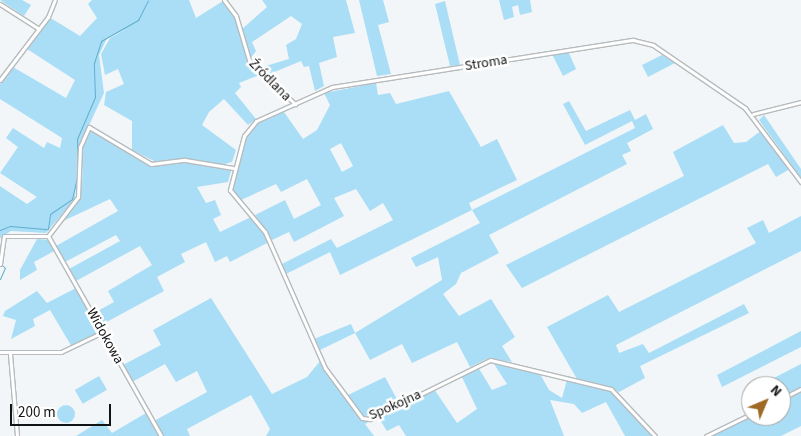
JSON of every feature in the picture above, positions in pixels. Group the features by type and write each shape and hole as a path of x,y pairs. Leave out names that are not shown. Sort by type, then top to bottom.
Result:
{"street":[{"path":"0,80 39,29 55,0"},
{"name":"Źródlana","path":"224,0 236,16 249,60 295,104"},
{"path":"0,4 39,29"},
{"name":"Stroma","path":"233,168 249,128 332,87 633,40 652,46 753,114"},
{"path":"801,102 753,114 801,182"},
{"path":"1,262 6,235 48,236 80,190 80,147 89,127 151,164 185,160 233,168"},
{"name":"Spokojna","path":"233,168 231,192 265,232 325,368 362,418 370,419 490,360 611,389 654,436"},
{"name":"Widokowa","path":"48,236 161,436"},
{"path":"0,352 10,354 61,352 103,332"},
{"path":"10,354 17,436"},
{"path":"706,436 741,419"}],"shaded area":[{"path":"0,0 22,0 31,5 24,16"},
{"path":"92,0 189,0 196,18 223,1 234,14 246,57 262,74 239,83 241,87 235,93 256,119 248,125 224,99 209,112 202,125 236,150 232,162 217,166 231,171 228,182 197,187 206,203 215,200 221,215 213,219 220,232 253,216 269,242 230,262 227,256 215,262 206,242 181,254 185,262 157,277 164,291 101,325 94,313 114,302 108,291 152,265 140,246 76,281 69,269 120,241 116,235 65,262 56,246 118,211 110,199 59,223 74,200 46,233 11,231 0,238 0,186 27,204 37,197 0,173 18,147 6,138 13,128 44,148 47,142 60,148 62,138 0,99 0,84 13,67 66,98 75,80 27,49 49,17 80,36 97,18 88,4","holes":["128,28 110,38 101,54 105,75 118,69 124,84 106,92 104,105 132,121 132,150 162,165 145,163 90,129 83,141 82,188 75,199 79,147 104,93 99,55 107,38"]},
{"path":"262,0 346,0 355,33 333,37 337,57 319,63 324,86 315,91 309,66 304,67 301,61 267,75 259,68 289,59 286,45 296,39 302,24 291,16 252,42 256,51 250,59 242,29 267,7"},
{"path":"359,0 383,0 389,22 378,25 391,74 377,76"},
{"path":"499,0 530,0 532,12 520,15 518,5 512,7 514,17 504,20"},
{"path":"445,1 460,65 450,66 435,4"},
{"path":"568,51 576,69 563,76 552,54"},
{"path":"662,55 675,63 648,77 642,65"},
{"path":"376,83 378,95 390,93 396,104 449,91 481,147 497,139 517,180 469,203 472,210 340,275 330,252 286,274 282,264 331,239 337,248 393,220 383,203 370,211 356,189 334,198 344,216 294,242 289,232 272,240 255,215 285,200 294,219 321,205 307,179 281,192 276,184 241,200 232,189 247,137 259,123 284,112 303,139 317,130 330,105 324,93","holes":["341,143 353,166 342,172 330,149"]},
{"path":"569,101 586,131 630,110 635,120 646,114 653,129 627,143 631,151 622,155 627,164 489,235 499,253 461,273 456,284 443,294 459,316 491,299 515,337 502,346 512,362 489,358 470,367 457,342 412,363 402,344 370,360 355,333 442,280 438,257 416,267 411,258 480,223 472,210 635,128 632,121 585,145 563,104"},
{"path":"764,115 801,169 801,178 759,120"},
{"path":"723,125 734,143 746,142 762,130 790,169 776,177 768,164 522,288 506,265 684,176 673,152"},
{"path":"801,216 801,251 616,345 619,353 643,344 649,353 744,304 749,313 640,366 645,378 619,392 609,387 653,436 625,436 606,402 582,413 574,404 550,400 564,436 406,436 399,425 387,431 378,417 365,424 374,436 266,436 270,429 251,395 187,429 190,436 162,436 154,421 207,392 197,371 176,382 165,364 132,382 123,365 161,345 153,330 211,298 272,394 307,377 321,360 325,372 362,420 434,389 457,423 477,409 461,375 478,367 492,390 507,384 492,361 539,372 549,390 562,398 568,376 577,379 547,327 608,295 619,312 756,243 747,228 763,220 769,233"},
{"path":"37,239 50,240 56,250 34,262 37,270 20,280 20,270"},
{"path":"76,288 101,332 72,347 50,310 33,319 35,326 11,339 16,320 3,316 5,311 37,291 47,303"},
{"path":"351,324 355,333 320,350 314,339"},
{"path":"801,331 801,347 722,387 717,375"},
{"path":"801,364 801,388 791,392 791,376 778,376"},
{"path":"99,376 107,390 83,404 75,390"},
{"path":"385,377 399,403 363,417 346,396"},
{"path":"801,390 801,426 781,436 709,436 741,420 741,426 791,426 791,395"},
{"path":"66,405 72,408 75,414 72,420 66,423 60,420 57,414 60,408"},
{"path":"146,413 159,436 76,436 102,420 112,433"}],"waterway":[{"path":"78,168 77,139 95,97 94,63 101,41 138,20 148,0"},
{"path":"0,230 10,226 48,229 50,214 72,199 77,177"},
{"path":"0,263 5,268 0,279"}]}
